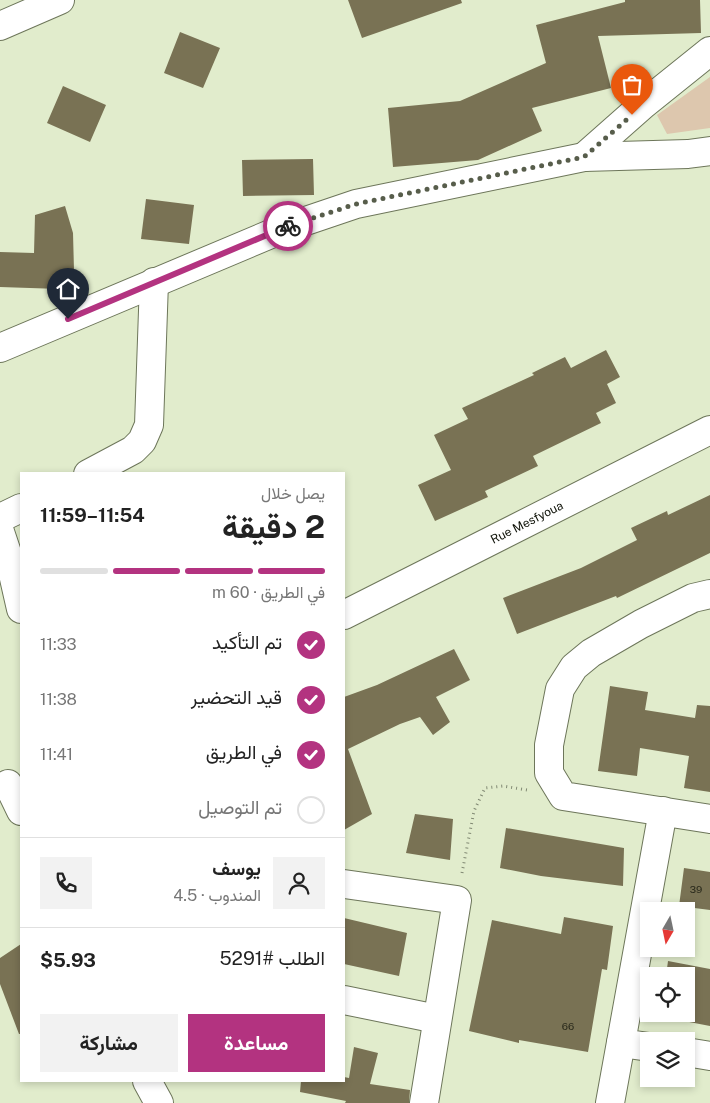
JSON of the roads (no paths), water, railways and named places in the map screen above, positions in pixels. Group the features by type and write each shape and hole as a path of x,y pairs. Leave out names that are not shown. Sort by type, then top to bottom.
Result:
{"street":[{"path":"0,26 60,0"},
{"path":"584,157 644,104 710,51"},
{"path":"0,348 285,228 356,204 584,157 688,154 710,151"},
{"path":"92,472 133,450 142,441 149,425 154,282"},
{"name":"Rue Mesfyoua","path":"345,614 710,430"},
{"path":"0,518 20,508"},
{"path":"0,532 11,565 20,605"},
{"path":"710,594 693,598 641,624 591,653 574,667 560,689 548,745 549,772 563,796 710,819"},
{"path":"10,783 20,808"},
{"path":"610,1103 663,812"},
{"path":"345,884 457,900 424,1103"},
{"path":"345,1000 437,1019"},
{"path":"621,1042 640,1045"},
{"path":"695,1054 710,1056"},
{"path":"148,1082 159,1103"}]}
